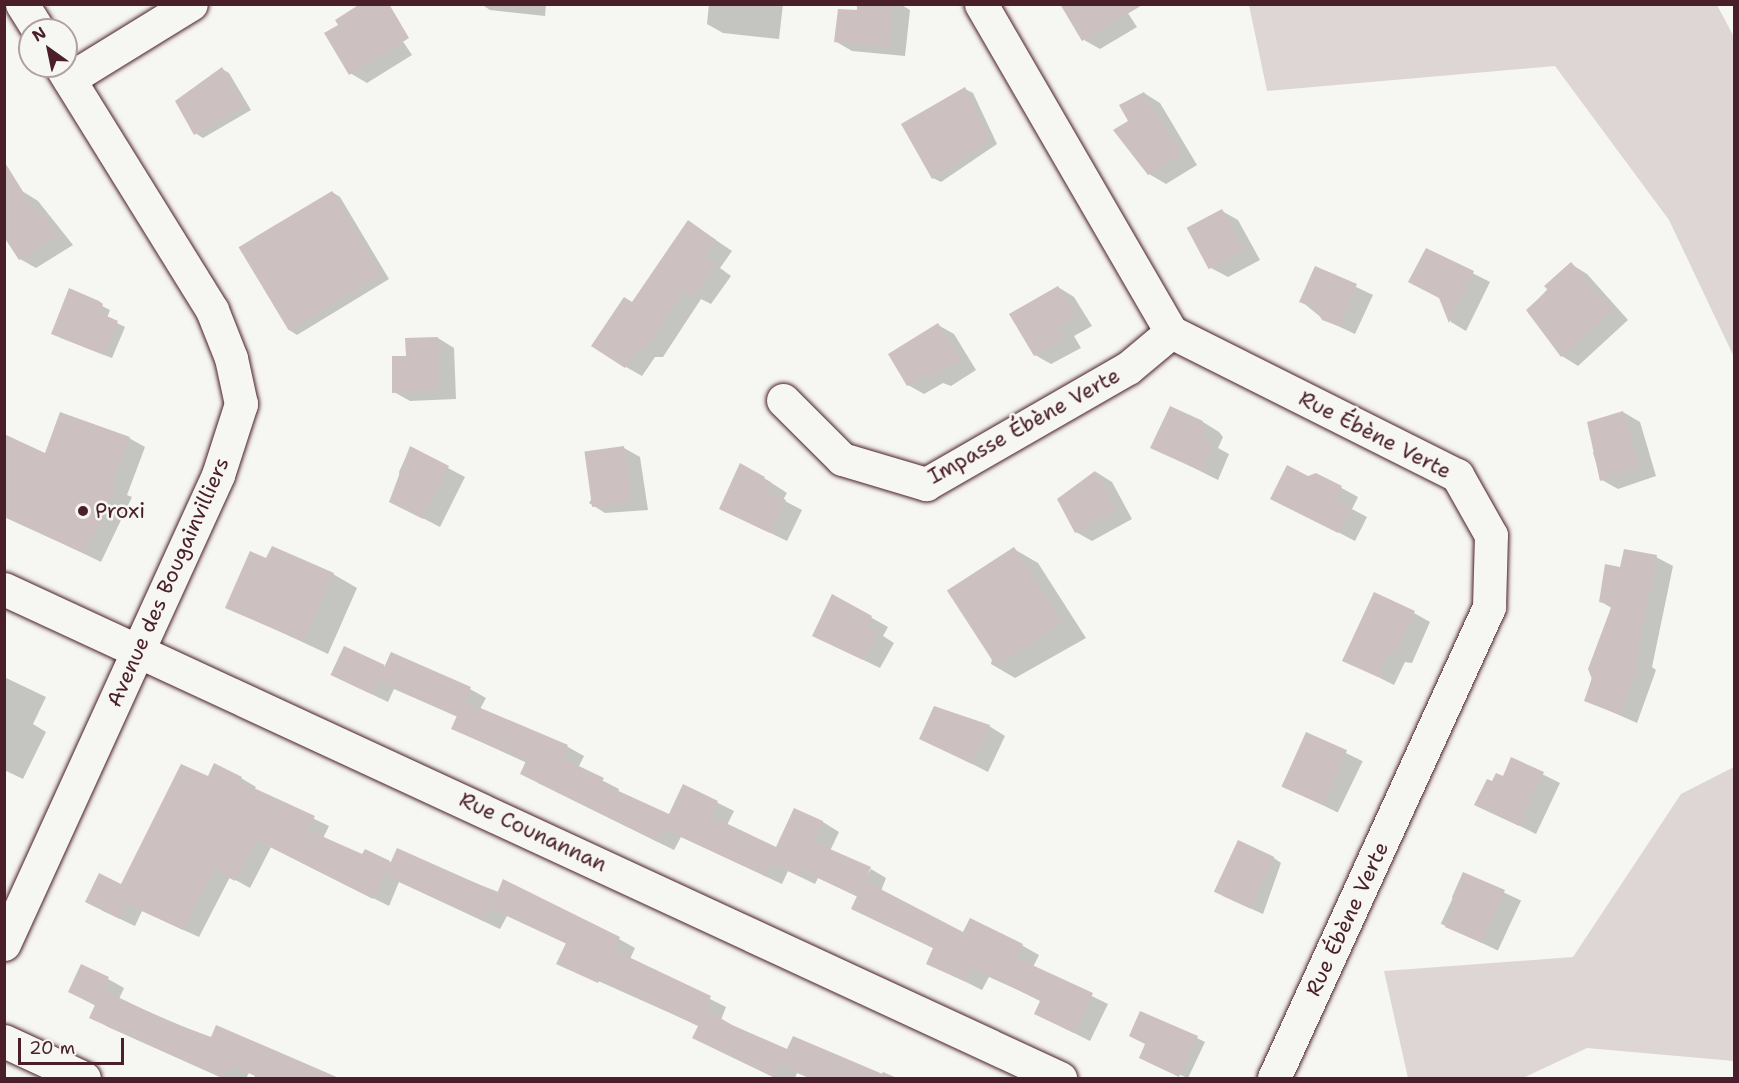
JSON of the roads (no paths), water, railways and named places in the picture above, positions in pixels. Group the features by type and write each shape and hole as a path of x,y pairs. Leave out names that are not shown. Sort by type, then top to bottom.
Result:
{"street":[{"path":"22,4 31,18"},
{"path":"78,66 191,4"},
{"path":"981,4 1171,332"},
{"name":"Avenue des Bougainvilliers","path":"4,944 218,475 241,404 231,358 212,310 68,78"},
{"name":"Impasse Ébène Verte","path":"783,400 842,459 926,484 1128,368 1171,332"},
{"name":"Rue Ébène Verte","path":"1171,332 1457,475 1491,535 1489,607 1274,1078"},
{"name":"Rue Counannan","path":"4,589 1060,1078"},
{"path":"4,1041 84,1078"}],"place":[{"name":"Proxi","path":"83,511"}]}
